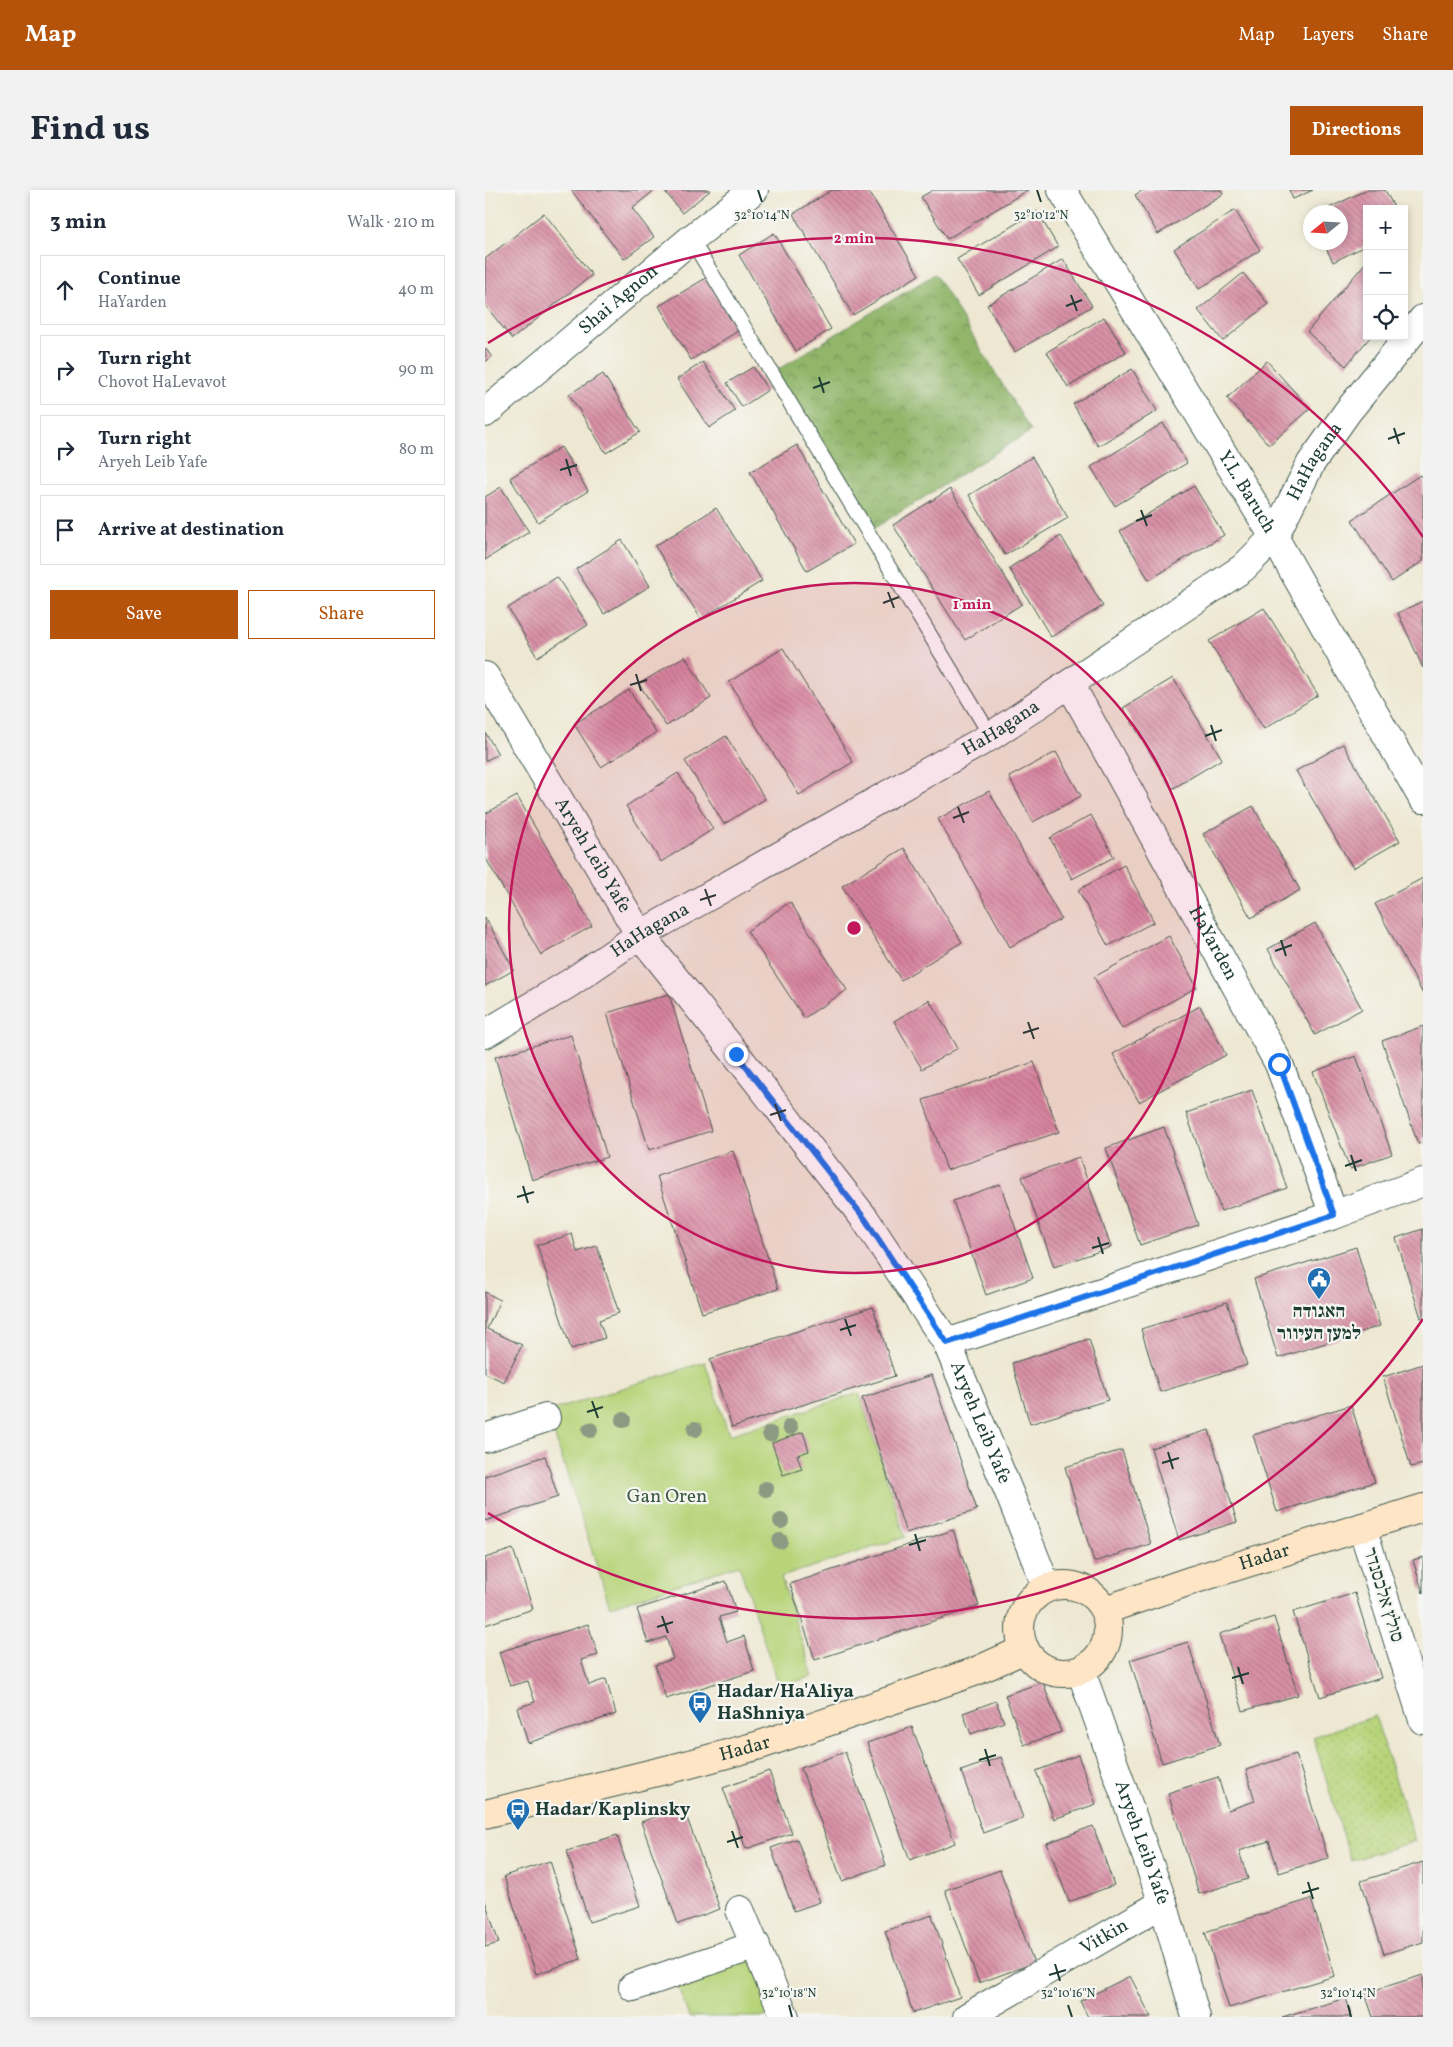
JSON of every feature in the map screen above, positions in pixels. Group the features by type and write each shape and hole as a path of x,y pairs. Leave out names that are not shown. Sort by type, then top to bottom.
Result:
{"street":[{"name":"Shai Agnon","path":"485,413 691,239 754,190"},
{"name":"Y.L. Baruch","path":"1062,190 1274,537 1423,800"},
{"name":"HaHagana","path":"485,1034 570,983 641,935 991,736 1243,568 1274,537 1311,463 1349,410 1423,319"},
{"name":"Aryeh Leib Yafe","path":"485,676 641,935 865,1219 947,1343 1011,1495 1047,1588"},
{"name":"HaYarden","path":"1069,684 1279,1064 1334,1215"},
{"path":"947,1343 1334,1215 1423,1182"},
{"path":"485,1438 546,1418"},
{"name":"Hadar","path":"1105,1610 1193,1580 1423,1508"},
{"name":"סולץ אלכסנדר","path":"1362,1527 1423,1720"},
{"path":"1069,1584 1084,1589 1096,1598 1105,1610 1109,1631 1106,1646 1097,1660 1081,1671 1066,1674 1050,1672 1034,1662 1025,1649 1020,1634 1021,1619 1032,1599 1047,1588 1069,1584"},
{"name":"Hadar","path":"485,1814 760,1745 974,1672 1025,1649"},
{"name":"Aryeh Leib Yafe","path":"1081,1671 1163,1903 1196,2017"},
{"name":"Vitkin","path":"967,2017 1163,1903"},
{"path":"740,1910 785,2017"},
{"path":"633,1987 756,1945"}],"lane":[{"path":"691,239 991,736"}],"green space":[{"path":"935,274 1031,431 868,532 772,373"},
{"name":"Gan Oren","path":"705,1362 729,1435 859,1393 905,1537 781,1577 813,1676 779,1687 739,1565 610,1607 547,1412"},
{"path":"1375,1716 1415,1841 1351,1861 1313,1737"},
{"path":"752,1958 775,2017 689,2017 677,1984"}],"building":[{"path":"571,190 655,190 632,208 654,237 624,259"},
{"path":"664,190 711,190 682,213"},
{"path":"832,190 868,190 919,275 853,315 793,214"},
{"path":"933,190 1028,190 947,239 921,197"},
{"path":"1143,190 1221,190 1223,194 1158,234 1135,195"},
{"path":"1289,190 1313,190 1293,199"},
{"path":"1366,190 1385,190 1393,205 1363,205 1363,247 1333,262 1327,250 1348,250 1348,205 1335,205"},
{"path":"1235,210 1260,250 1199,289 1174,249"},
{"path":"1037,211 1058,247 979,295 957,259"},
{"path":"544,213 592,275 512,339 485,305 485,259"},
{"path":"774,233 831,329 796,351 739,255"},
{"path":"1063,259 1092,306 1015,352 987,305"},
{"path":"1363,266 1363,340 1368,340 1346,366 1307,332"},
{"path":"1243,273 1268,304 1223,341 1198,310"},
{"path":"706,278 738,331 691,360 659,306"},
{"path":"1104,317 1126,352 1068,387 1047,352"},
{"path":"485,348 492,357 485,362"},
{"path":"1267,361 1310,409 1269,445 1227,398"},
{"path":"703,362 735,411 709,428 677,379"},
{"path":"753,367 768,390 742,407 727,383"},
{"path":"1132,369 1157,411 1098,446 1073,404"},
{"path":"603,374 640,432 606,453 569,394"},
{"path":"1163,423 1187,463 1115,506 1091,467"},
{"path":"797,445 854,544 807,571 750,472"},
{"path":"561,447 588,491 538,522 510,478"},
{"path":"1032,457 1068,518 1005,555 969,495"},
{"path":"1420,475 1423,479 1423,561 1392,582 1352,520"},
{"path":"1194,486 1224,535 1149,580 1120,531"},
{"path":"501,487 529,532 485,560 485,497"},
{"path":"950,489 1022,604 965,640 893,525"},
{"path":"716,508 762,581 701,619 655,546"},
{"path":"1061,536 1103,606 1051,637 1009,568"},
{"path":"622,540 650,586 604,614 576,569"},
{"path":"557,577 588,625 537,657 508,608"},
{"path":"1423,601 1423,668 1398,613"},
{"path":"1264,608 1318,695 1264,729 1209,641"},
{"path":"783,648 853,762 799,795 729,682"},
{"path":"685,656 711,698 666,726 639,684"},
{"path":"1173,678 1222,759 1172,789 1123,708"},
{"path":"629,690 656,733 601,767 574,724"},
{"path":"485,732 498,754 485,761"},
{"path":"726,736 765,799 724,824 685,761"},
{"path":"1343,744 1400,841 1353,868 1296,771"},
{"path":"1056,752 1081,796 1033,822 1009,777"},
{"path":"678,773 713,829 661,862 626,806"},
{"path":"989,791 1061,919 1010,947 938,819"},
{"path":"517,796 592,926 541,955 485,857 485,814"},
{"path":"1253,806 1300,890 1251,918 1203,834"},
{"path":"1091,815 1114,857 1072,879 1050,838"},
{"path":"904,848 962,942 901,980 842,886"},
{"path":"1124,865 1154,922 1108,946 1078,890"},
{"path":"1423,878 1423,994 1375,904"},
{"path":"790,902 847,990 804,1018 747,931"},
{"path":"485,917 514,970 485,986"},
{"path":"1315,923 1362,1009 1315,1035 1268,949"},
{"path":"1169,936 1197,987 1122,1029 1094,977"},
{"path":"669,994 711,1131 649,1150 607,1013"},
{"path":"929,1000 958,1048 922,1069 894,1021"},
{"path":"1200,1006 1226,1055 1139,1102 1113,1054"},
{"path":"1423,1026 1423,1143 1418,1144 1382,1041"},
{"path":"571,1035 607,1157 532,1180 495,1057"},
{"path":"1356,1056 1392,1154 1350,1169 1313,1072"},
{"path":"1034,1062 1059,1132 947,1170 923,1100"},
{"path":"1252,1090 1287,1188 1221,1211 1186,1113"},
{"path":"1164,1127 1198,1225 1140,1245 1106,1148"},
{"path":"733,1151 778,1289 702,1313 657,1176"},
{"path":"1079,1157 1111,1247 1054,1267 1022,1177"},
{"path":"1000,1184 1033,1278 986,1295 953,1201"},
{"path":"1423,1229 1423,1318 1421,1318 1396,1238"},
{"path":"572,1234 577,1252 597,1246 619,1313 599,1320 605,1338 571,1349 537,1245"},
{"path":"1356,1247 1380,1326 1278,1358 1254,1279"},
{"path":"485,1292 500,1300 487,1329 522,1345 504,1382 485,1373"},
{"path":"1227,1302 1247,1365 1160,1392 1141,1329"},
{"path":"873,1307 895,1376 732,1427 710,1359"},
{"path":"1089,1339 1108,1400 1030,1424 1012,1363"},
{"path":"1423,1364 1423,1464 1411,1467 1383,1377"},
{"path":"932,1375 977,1510 906,1533 862,1398"},
{"path":"1351,1405 1375,1482 1277,1512 1253,1435"},
{"path":"1209,1430 1237,1522 1179,1540 1151,1448"},
{"path":"803,1432 809,1451 797,1455 802,1469 783,1475 772,1443"},
{"path":"1122,1450 1151,1544 1094,1562 1065,1467"},
{"path":"545,1456 558,1497 485,1521 485,1476"},
{"path":"953,1530 979,1606 815,1660 790,1584"},
{"path":"513,1549 533,1609 485,1625 485,1558"},
{"path":"1423,1557 1423,1593 1413,1560"},
{"path":"726,1581 736,1612 719,1617 727,1642 744,1636 754,1671 666,1699 655,1665 673,1659 666,1637 648,1643 637,1609"},
{"path":"1355,1593 1381,1678 1320,1697 1293,1612"},
{"path":"1274,1617 1298,1695 1243,1711 1219,1634"},
{"path":"588,1624 598,1655 581,1660 589,1685 606,1679 616,1714 528,1743 517,1708 535,1702 528,1681 510,1686 499,1652"},
{"path":"1188,1642 1220,1745 1162,1763 1130,1660"},
{"path":"1043,1682 1061,1732 1024,1745 1005,1695"},
{"path":"996,1701 1004,1722 971,1734 963,1713"},
{"path":"912,1727 955,1843 910,1860 867,1743"},
{"path":"845,1752 886,1865 842,1881 801,1768"},
{"path":"1296,1754 1328,1858 1279,1873 1269,1841 1239,1851 1248,1879 1199,1894 1168,1793 1218,1777 1228,1810 1255,1801 1246,1770"},
{"path":"1078,1755 1096,1804 1054,1819 1036,1771"},
{"path":"1001,1757 1023,1818 983,1833 961,1771"},
{"path":"769,1771 792,1833 746,1849 723,1788"},
{"path":"683,1807 720,1909 678,1924 641,1822"},
{"path":"1093,1826 1114,1885 1069,1902 1047,1843"},
{"path":"617,1835 640,1906 589,1922 567,1851"},
{"path":"797,1839 820,1902 794,1911 771,1848"},
{"path":"550,1861 581,1959 536,1974 504,1876"},
{"path":"1423,1862 1423,1942 1384,1954 1361,1881"},
{"path":"1000,1870 1034,1963 979,1983 945,1890"},
{"path":"1311,1899 1335,1976 1229,2008 1205,1932"},
{"path":"485,1901 499,1943 485,1947"},
{"path":"932,1915 960,1997 913,2013 885,1931"},
{"path":"1423,1975 1423,2017 1373,2017 1365,1993"},
{"path":"1130,1976 1151,2017 1088,2017 1080,2001"},
{"path":"1346,1998 1352,2017 1282,2017"}],"place":[{"name":"האגודה למען העיוור","path":"1319,1300"},
{"name":"Hadar/Ha'Aliya HaShniya","path":"700,1724"},
{"name":"Hadar/Kaplinsky","path":"518,1831"}],"route":[{"path":"736,1054 865,1219 947,1343 1334,1215 1279,1064"}]}
